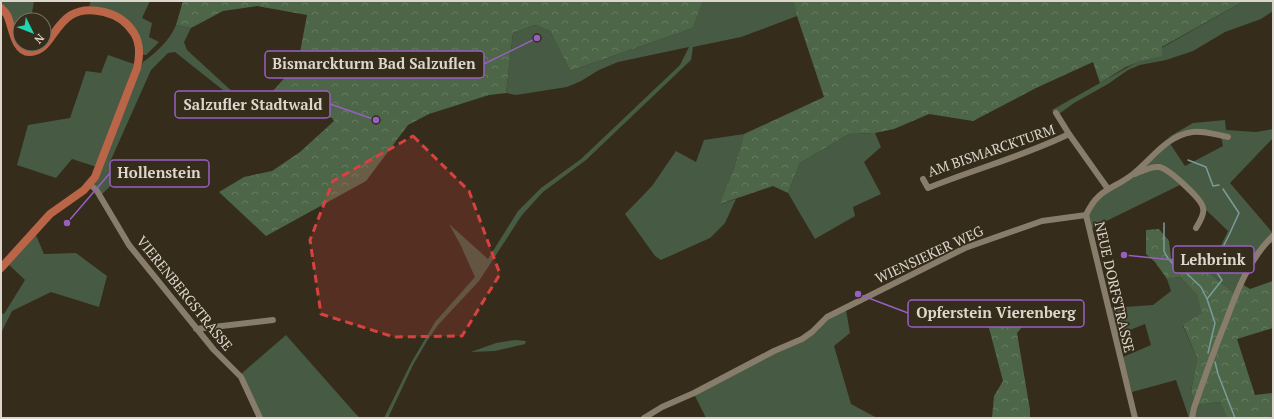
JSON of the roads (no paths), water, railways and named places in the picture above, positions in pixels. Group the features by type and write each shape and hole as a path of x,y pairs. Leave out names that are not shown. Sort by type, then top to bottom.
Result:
{"main road":[{"path":"1,8 7,15 16,42 21,48 30,52 40,49 63,20 77,11 85,9 109,13 123,20 136,36 139,48 139,60 90,184 50,214 1,268"}],"street":[{"name":"AM BISMARCKTURM","path":"1056,113 1108,189"},
{"name":"NEUE DORFSTRASSE","path":"1135,418 1086,215 1094,201 1108,189 1133,174 1165,143 1179,136 1192,132 1228,137"},
{"name":"AM BISMARCKTURM","path":"924,179 928,188 1041,147 1069,134"},
{"path":"1133,174 1158,167 1164,168 1174,175 1198,198 1203,206 1203,213 1196,228"},
{"name":"VIERENBERGSTRASSE","path":"90,184 97,191 129,245 196,329 214,350 241,377 260,418"},
{"name":"WIENSIEKER WEG","path":"644,418 662,407 700,390 774,351 802,339 812,332 827,317 965,248 1042,221 1086,215"},
{"path":"1192,418 1194,408 1220,334 1240,285 1262,247 1273,236"},
{"path":"196,329 273,320"}],"waterway":[{"path":"1188,160 1206,167 1213,186 1219,185"},
{"path":"1208,353 1215,323 1207,299 1222,280 1213,267 1239,213 1223,189"},
{"path":"1164,223 1164,251 1167,257 1173,264 1182,269 1201,287 1207,299"},
{"path":"1215,362 1218,374 1235,418"}],"place":[{"name":"Bismarckturm Bad Salzuflen","path":"537,38"},
{"name":"Salzufler Stadtwald","path":"376,120"},
{"name":"Hollenstein","path":"67,223"},
{"name":"Lehbrink","path":"1124,255"},
{"name":"Opferstein Vierenberg","path":"858,294"}]}
